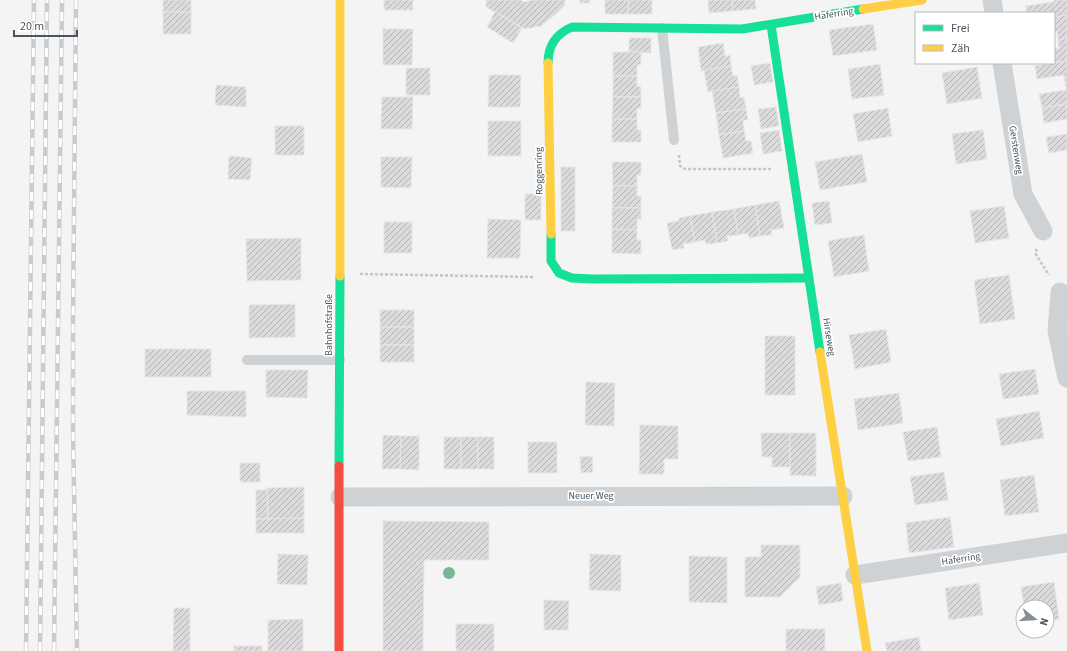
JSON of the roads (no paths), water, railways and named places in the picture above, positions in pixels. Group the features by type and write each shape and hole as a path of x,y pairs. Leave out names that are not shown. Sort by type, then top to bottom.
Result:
{"street":[{"name":"Bahnhofstraße","path":"339,651 340,0"},
{"name":"Haferring","path":"771,26 800,19 922,0"},
{"path":"992,0 994,12"},
{"name":"Roggenring","path":"771,26 742,29 572,27 563,30 556,36 551,46 548,58 551,261 559,273 572,278 808,278"},
{"name":"Hirseweg","path":"771,26 808,278 867,651"},
{"name":"Gerstenweg","path":"1002,64 1023,194 1043,232"},
{"path":"1060,292 1057,331 1067,378"},
{"name":"Neuer Weg","path":"340,496 843,496"},
{"name":"Haferring","path":"855,576 1067,543"}],"lane":[{"path":"662,28 674,140"},
{"path":"247,360 340,360"}],"railway":[{"path":"26,651 34,0"},
{"path":"40,651 47,0"},
{"path":"54,651 62,0"},
{"path":"76,0 73,431 77,651"}]}
